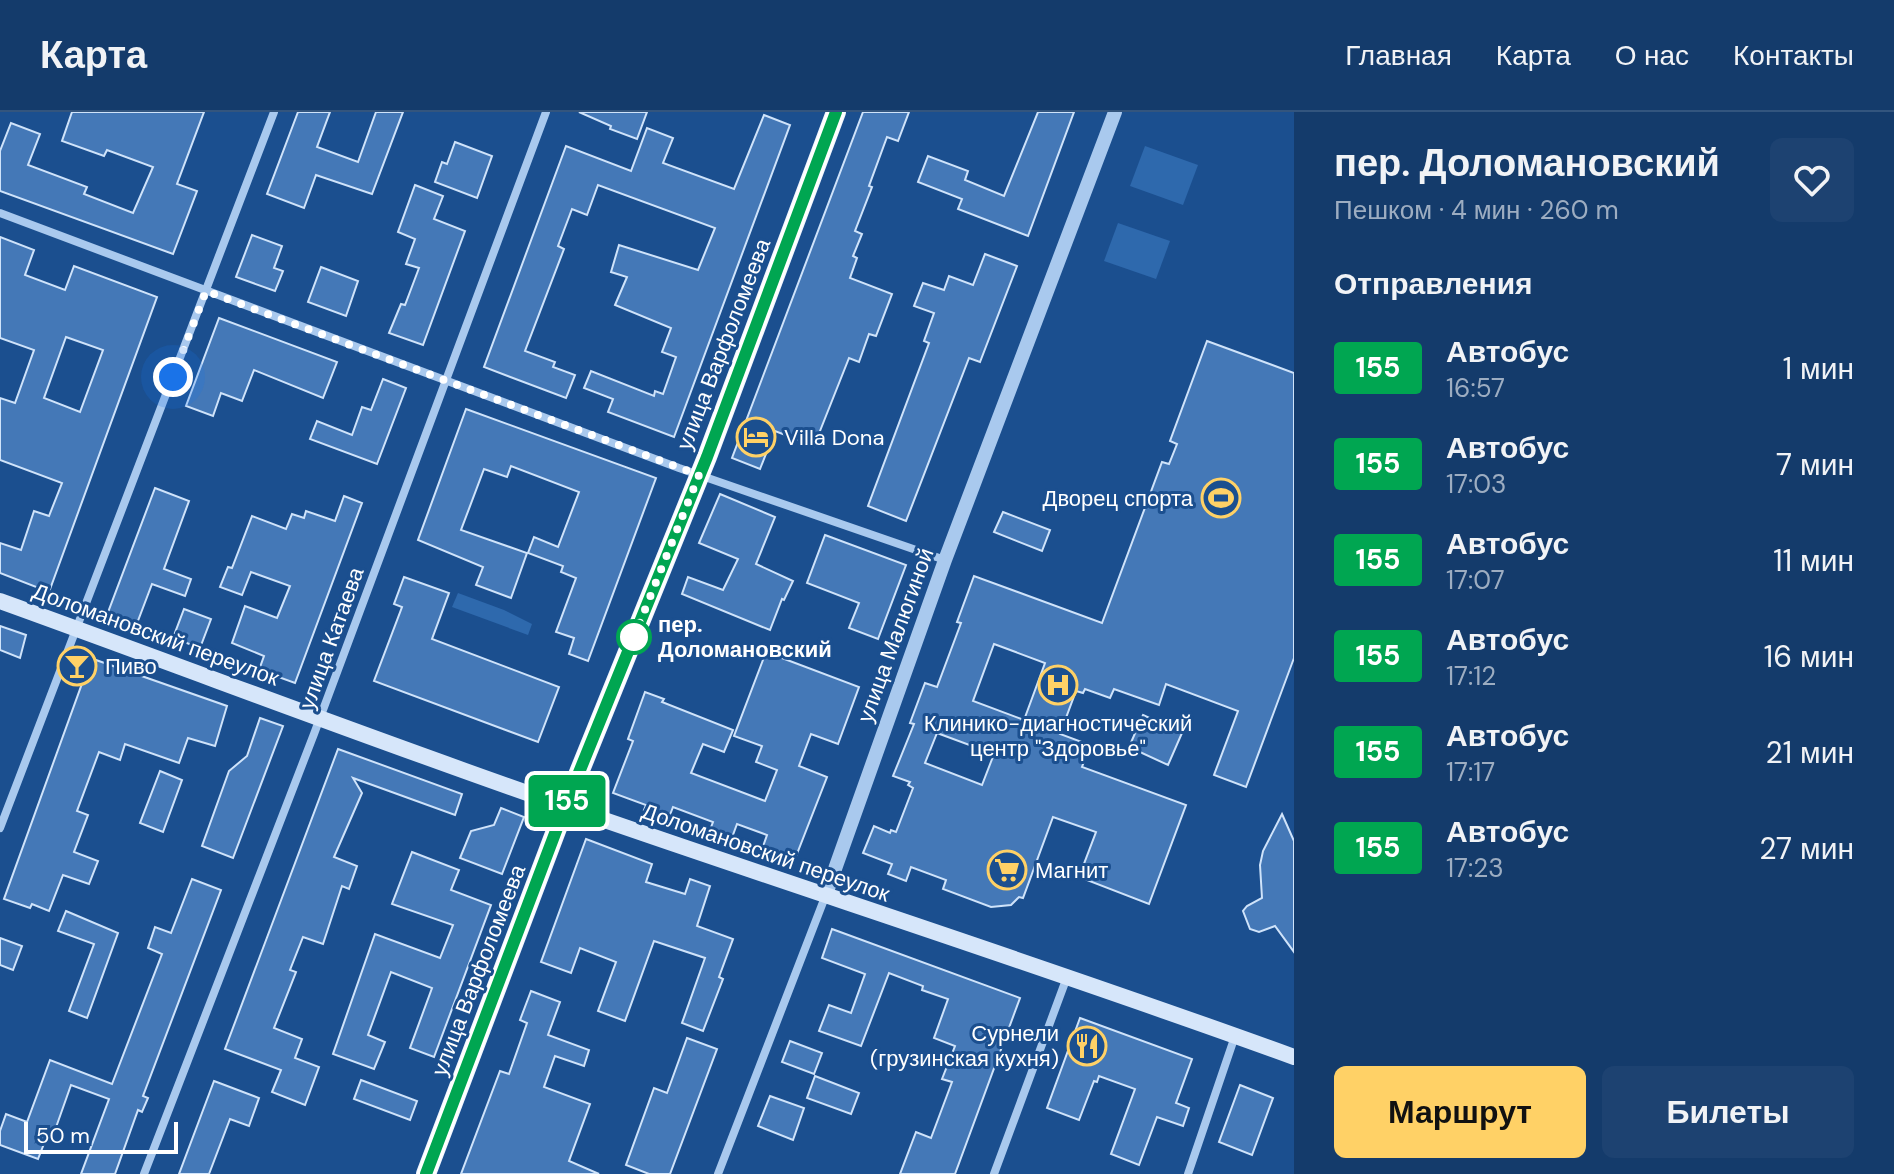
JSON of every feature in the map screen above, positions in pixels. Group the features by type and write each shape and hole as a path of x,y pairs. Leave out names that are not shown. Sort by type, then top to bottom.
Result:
{"main road":[{"name":"улица Варфоломеева","path":"426,1174 565,807 699,475 836,112"},
{"name":"Доломановский переулок","path":"0,601 565,807 1067,976 1294,1057"}],"street":[{"path":"0,828 274,112"},
{"name":"улица Катаева","path":"144,1174 320,717 546,112"},
{"name":"улица Малюгиной","path":"718,1174 825,897 945,560 1115,112"},
{"path":"0,213 699,475 945,560"},
{"path":"994,1174 1067,976"},
{"path":"1188,1174 1235,1036"}],"shaded area":[{"path":"1145,146 1198,165 1183,205 1130,186"},
{"path":"1118,223 1170,241 1156,279 1104,261"},
{"path":"458,593 532,624 528,635 452,607"}],"building":[{"path":"72,112 204,112 177,184 197,191 173,254 0,191 0,151 11,123 40,134 28,165 87,187 84,194 133,213 153,167 107,150 104,156 62,141"},
{"path":"298,112 330,112 317,147 358,162 376,112 403,112 372,194 316,175 304,208 267,194"},
{"path":"579,112 647,112 637,139"},
{"path":"863,112 909,112 898,141 887,137 869,186 872,187 855,231 862,234 853,256 857,258 850,278 892,294 876,336 869,334 859,362 849,358 814,446 775,431 760,469 732,458"},
{"path":"1038,112 1074,112 1028,236 958,209 962,199 918,182 928,156 968,171 965,180 1004,196"},
{"path":"764,115 790,125 674,437 608,412 613,399 584,388 591,371 654,396 655,391 663,394 676,357 662,352 671,328 615,305 627,277 611,272 619,245 698,270 715,228 598,185 587,215 572,209 558,246 564,249 525,351 555,362 553,367 575,375 566,398 484,367 566,146 631,171 647,128 673,138 663,163 734,189"},
{"path":"455,142 492,156 477,198 435,182 442,162 447,164"},
{"path":"415,185 443,196 434,219 465,231 423,345 389,333 401,304 405,305 419,268 406,264 415,239 398,232"},
{"path":"252,235 282,246 274,268 283,271 275,291 236,277"},
{"path":"0,237 34,250 25,275 65,290 74,266 157,297 49,592 0,573 0,543 21,550 34,511 49,516 62,483 0,460 0,398 15,403 34,350 0,338","holes":["66,337 103,350 80,412 44,398"]},
{"path":"985,254 1017,266 980,362 969,358 906,521 868,506 929,343 924,341 934,313 914,306 923,283 944,290 949,276 973,285"},
{"path":"321,267 358,281 346,316 308,302"},
{"path":"219,318 337,362 323,398 254,370 242,401 221,393 213,416 186,406"},
{"path":"1207,341 1294,373 1294,658 1246,787 1214,775 1238,711 1166,684 1159,705 1114,689 1110,698 1085,689 1083,693 1076,691 1060,734 1090,745 1082,767 1186,805 1149,904 1079,877 1096,832 1053,817 1023,898 1019,897 1011,905 991,907 943,889 946,880 911,867 906,881 888,874 892,864 863,853 874,826 890,833 891,830 896,832 913,788 908,785 910,782 893,776 914,724 910,723 925,683 937,687 961,623 957,622 974,576 1102,623 1162,462 1169,464 1177,444 1170,441","holes":["994,644 1045,663 1024,720 973,701","937,733 994,754 982,785 925,763"]},
{"path":"383,379 406,388 377,464 310,439 317,421 352,435 362,407 371,410"},
{"path":"466,409 656,478 588,661 569,654 574,638 556,632 576,578 561,572 563,566 528,553 534,537 558,547 579,492 511,466 507,477 484,469 461,530 527,553 511,598 476,585 483,567 418,540"},
{"path":"155,488 189,501 164,569 191,579 185,596 152,584 136,626 107,615"},
{"path":"720,494 775,517 756,564 793,581 770,630 682,594 688,577 723,590 738,559 699,543"},
{"path":"344,496 362,503 295,683 259,670 264,656 232,643 245,606 277,618 290,586 251,572 242,595 220,587 228,567 232,568 252,516 286,529 292,514 304,518 306,511 335,521"},
{"path":"1003,512 1050,530 1042,551 994,532"},
{"path":"825,535 906,565 878,639 849,628 859,603 807,583"},
{"path":"404,577 449,593 432,639 559,687 538,742 374,681 402,607 394,604"},
{"path":"184,609 211,619 200,648 173,638"},
{"path":"0,626 26,635 20,658 0,650"},
{"path":"766,652 859,687 838,744 811,734 799,766 827,777 793,864 761,852 767,835 737,824 730,843 708,835 713,822 673,807 668,820 644,810 646,805 613,793 633,741 628,739 645,692 664,699 662,702 733,730 724,752 703,744 691,773 765,801 777,770 756,762 762,746 734,736"},
{"path":"76,653 227,706 215,746 188,738 179,763 125,744 120,760 99,752 77,811 88,815 74,852 98,861 89,884 63,875 49,911 4,899 84,678 69,673"},
{"path":"1143,715 1182,733 1168,765 1129,747"},
{"path":"260,718 283,726 233,858 202,846 229,771 247,756"},
{"path":"338,749 462,794 455,815 353,778 362,793 334,857 357,866 349,889 342,886 323,944 303,937 290,970 296,972 274,1028 302,1039 295,1058 319,1067 305,1105 272,1092 281,1070 225,1049"},
{"path":"160,771 182,780 163,832 140,823"},
{"path":"501,808 524,817 502,874 460,858 471,831 494,825"},
{"path":"1282,814 1294,841 1294,952 1275,926 1259,932 1250,929 1243,911 1262,898 1260,865 1263,851"},
{"path":"586,839 652,864 646,882 685,894 690,879 710,886 697,926 733,939 719,977 723,979 703,1031 682,1023 705,958 654,941 625,1021 598,1011 616,962 580,948 571,973 541,962"},
{"path":"412,852 459,870 451,890 491,905 434,1057 410,1048 432,988 391,972 368,1035 385,1042 374,1069 333,1054 375,934 440,958 453,925 392,904"},
{"path":"192,879 221,890 143,1096 148,1098 142,1112 138,1110 115,1174 81,1174 109,1099 71,1085 54,1133 49,1131 38,1159 0,1145 0,1131 6,1114 27,1122 50,1060 112,1084 162,954 148,948 155,927 171,933"},
{"path":"66,911 118,933 87,1018 69,1011 94,944 58,931"},
{"path":"832,929 1020,998 955,1174 900,1174 916,1132 931,1138 952,1082 942,1079 955,1046 934,1038 948,999 889,973 861,1046 819,1031 829,1005 851,1013 865,974 822,958"},
{"path":"0,938 22,946 13,970 0,965"},
{"path":"531,991 560,1002 548,1035 589,1050 584,1066 555,1056 544,1087 590,1104 569,1161 599,1174 461,1174 500,1071 509,1074 527,1023 520,1020"},
{"path":"1080,1018 1192,1059 1176,1103 1189,1108 1183,1126 1157,1117 1139,1165 1111,1154 1135,1089 1099,1076 1097,1082 1094,1081 1079,1120 1047,1108"},
{"path":"687,1038 717,1049 670,1174 649,1174 626,1165 654,1088 667,1093"},
{"path":"790,1041 822,1053 814,1074 782,1062"},
{"path":"815,1076 859,1093 851,1114 807,1098"},
{"path":"361,1080 417,1101 410,1120 354,1099"},
{"path":"214,1081 259,1098 249,1126 230,1119 209,1174 179,1174"},
{"path":"1240,1085 1273,1098 1252,1155 1219,1142"},
{"path":"770,1096 804,1108 793,1140 758,1126"}],"bus line":[{"name":"155","path":"426,1174 565,807 707,457 836,112"}],"place":[{"name":"Villa Dona","path":"756,437"},
{"name":"Дворец спорта","path":"1221,498"},
{"name":"пер. Доломановский","path":"634,637"},
{"name":"Пиво","path":"77,666"},
{"name":"Клинико-диагностический центр \"Здоровье\"","path":"1058,685"},
{"name":"Магнит","path":"1007,870"},
{"name":"Сурнели (грузинская кухня)","path":"1087,1046"}],"route":[{"path":"173,377 206,291 699,475 634,637"}]}
